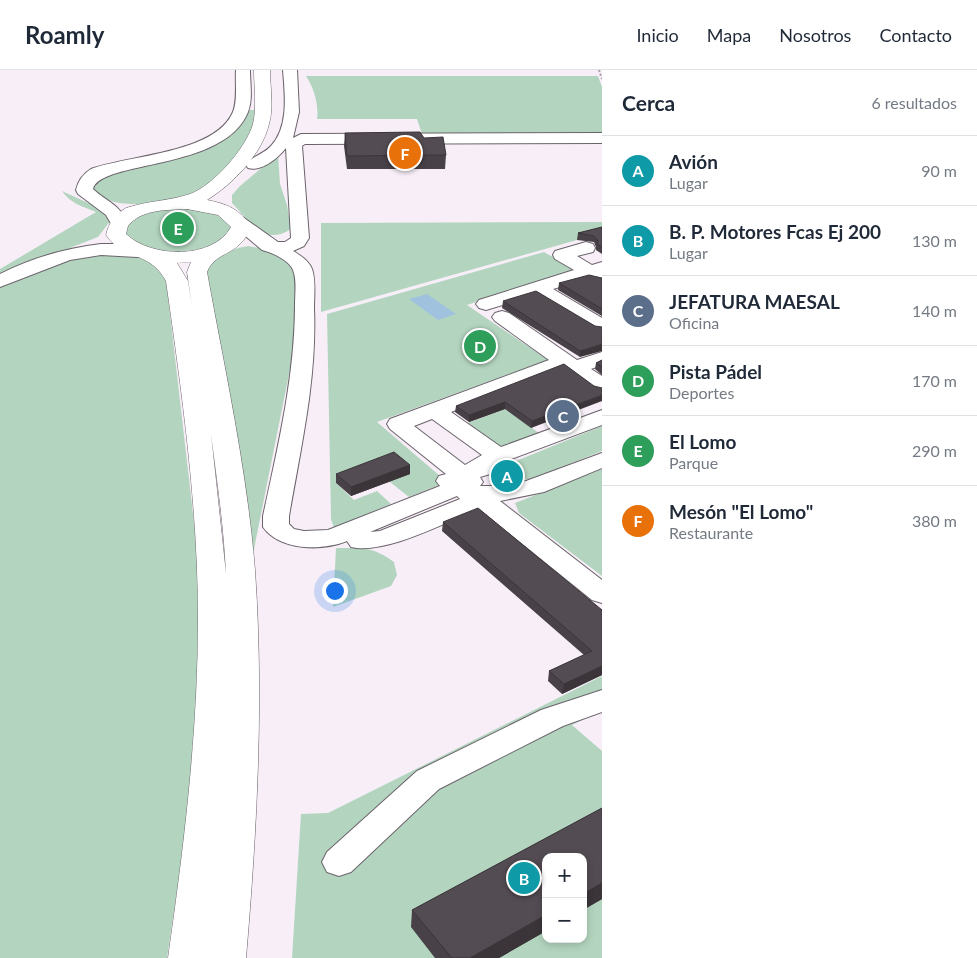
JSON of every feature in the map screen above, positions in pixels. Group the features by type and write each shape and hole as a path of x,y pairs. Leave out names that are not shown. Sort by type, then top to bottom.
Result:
{"main road":[{"path":"188,958 199,877 210,745 213,653 212,572 205,493 178,281 168,265 120,241 117,226 129,215 147,208 192,199 202,195 232,169 247,152 256,137 261,122 262,70"},
{"path":"226,958 235,874 243,746 243,653 240,568 232,496 197,272 200,264 237,237 240,227 236,219 225,207 224,196 254,165 273,139 277,123 276,70"},
{"path":"170,204 203,204 221,209 236,219"},
{"path":"146,254 188,256 219,249"}],"street":[{"path":"67,256 111,238 117,226 114,211 91,197 84,190 88,179 97,173 175,154 206,142 224,132 240,114 243,102 243,70"},
{"path":"254,165 277,150 285,139 293,109 291,77"},
{"path":"291,77 303,117 301,138"},
{"path":"219,249 255,244 287,248 298,242 300,231 294,144 301,138 602,138"},
{"path":"432,138 436,145 452,148 602,146"},
{"path":"99,202 147,208"},
{"path":"236,219 259,238 279,248 302,268 306,309 300,390 280,486 276,527 286,535 304,539 340,542 360,540 474,486 498,456 602,417"},
{"path":"259,238 276,241 287,240 300,231"},
{"path":"586,248 562,255 598,273"},
{"path":"0,281 43,262 103,249 146,254"},
{"path":"486,304 537,288 598,273"},
{"path":"537,288 602,327"},
{"path":"502,317 602,386"},
{"path":"602,358 570,364 398,424 602,594"},
{"path":"434,410 498,456"},
{"path":"304,539 474,486 526,490 602,460"},
{"path":"304,539 332,538 474,486"},
{"path":"339,862 428,780 552,718 602,701"}],"path":[{"path":"598,70 602,79"}],"green space":[{"path":"306,76 598,76 602,87 602,132 422,134 417,119 317,119 315,97"},
{"path":"247,110 255,110 249,136 231,163 202,189 181,198 131,204 118,203 101,197 92,189 99,177 147,165 240,124"},
{"path":"278,154 280,184 287,205 291,229 281,234 273,235 258,230 251,224 232,203 232,195"},
{"path":"62,191 101,209 111,220 98,237 0,275 0,269 96,212 73,202"},
{"path":"169,207 213,210 232,227 223,241 200,249 178,252 148,249 125,234 127,224 138,215"},
{"path":"602,222 602,233 321,312 321,223"},
{"path":"248,246 271,250 284,257 295,271 297,334 253,554 206,270 214,260 224,253"},
{"path":"544,252 576,270 467,305 548,360 377,422 447,482 409,497 390,482 336,483 354,500 377,491 391,504 334,528 331,519 327,314"},
{"path":"112,254 129,255 143,259 155,266 166,279 199,566 200,655 186,831 167,958 0,958 0,286 67,261"},
{"path":"505,409 539,433 502,446 491,443 465,424"},
{"path":"602,426 602,451 532,479 519,479 501,467"},
{"path":"602,469 602,576 519,513 515,503"},
{"path":"336,548 367,549 379,553 394,562 397,575 391,586 333,607"},
{"path":"602,676 602,710 572,725 602,751 602,958 292,958 301,814 328,813"}],"water":[{"path":"427,294 456,314 438,320 409,299"}],"building":[{"path":"420,132 424,138 443,137 446,155 347,156 345,133"},
{"path":"602,227 602,247 597,244 598,241 594,236 578,233"},
{"path":"589,275 602,278 602,309 559,283"},
{"path":"536,291 595,326 602,327 602,344 580,351 503,301"},
{"path":"602,360 602,367 596,363"},
{"path":"564,364 594,386 602,388 602,395 532,421 505,402 469,415 456,406"},
{"path":"394,452 410,465 351,487 336,474"},
{"path":"478,508 602,610 602,666 564,684 549,671 592,651 443,522"},
{"path":"602,808 602,883 587,892 587,853 542,853 542,917 470,958 452,958 412,910"}],"place":[{"name":"Mesón \"El Lomo\"","path":"405,153"},
{"name":"El Lomo","path":"178,228"},
{"name":"Pista Pádel","path":"480,346"},
{"name":"JEFATURA MAESAL","path":"563,416"},
{"name":"Avión","path":"507,476"},
{"name":"B. P. Motores Fcas Ej 200","path":"524,878"}]}
